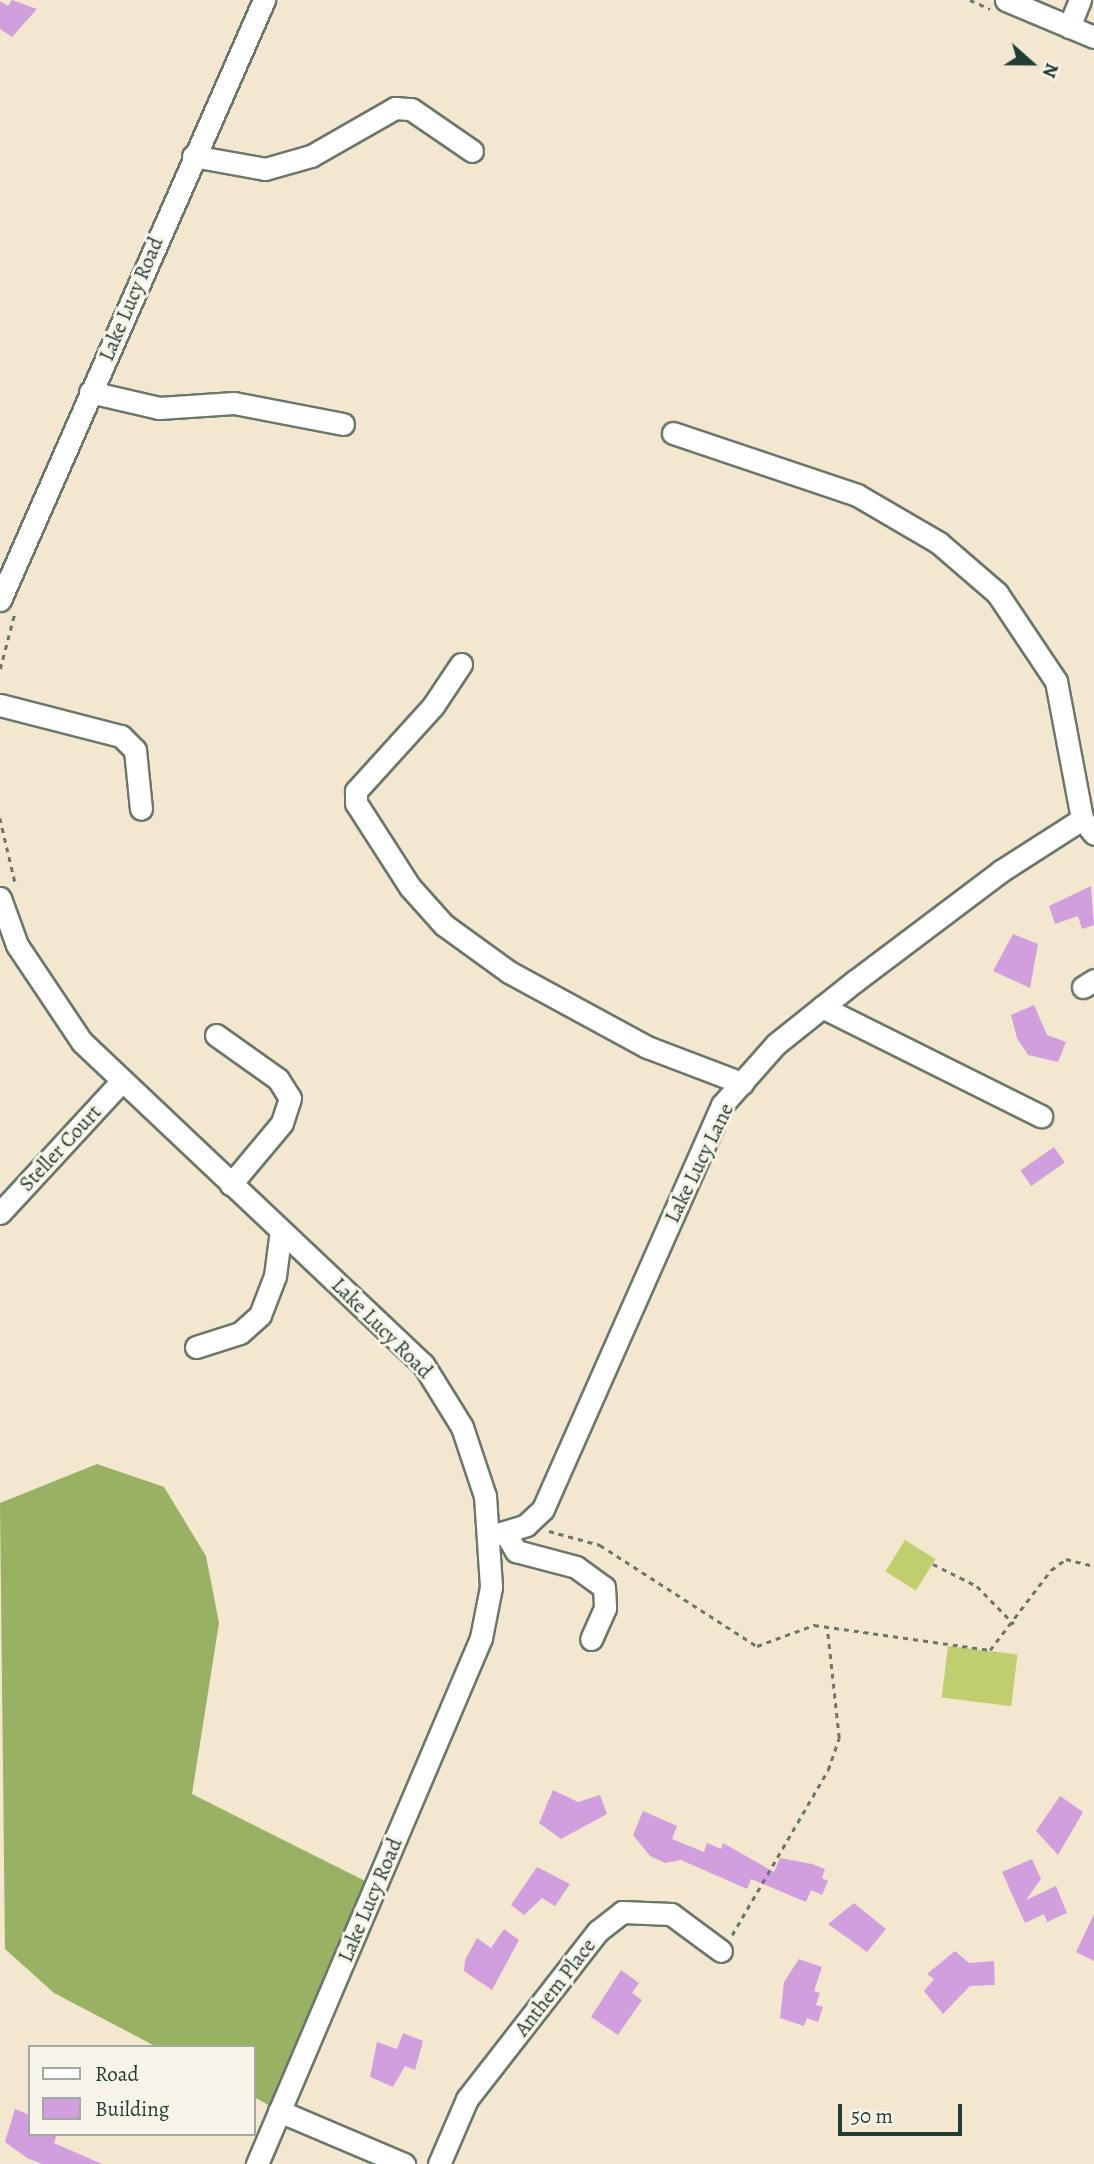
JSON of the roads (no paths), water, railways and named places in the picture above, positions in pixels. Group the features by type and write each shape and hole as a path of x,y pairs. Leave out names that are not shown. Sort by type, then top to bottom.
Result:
{"street":[{"name":"Lake Lucy Road","path":"0,600 193,156 264,0"},
{"path":"1006,0 1094,37"},
{"path":"1069,27 1080,0"},
{"path":"193,156 265,169 311,156 395,108 411,109 472,151"},
{"path":"90,392 159,408 234,403 343,424"},
{"path":"673,433 858,495 939,543 997,593 1056,681 1088,827"},
{"path":"461,664 433,706 356,791 356,803 410,887 444,925 509,972 647,1047 742,1083"},
{"path":"0,705 121,736 135,750 141,809"},
{"name":"Lake Lucy Lane","path":"498,1535 526,1525 543,1509 722,1105 822,1007 1000,870 1088,827"},
{"name":"Lake Lucy Road","path":"8,894 18,946 49,997 120,1083 400,1340 443,1391 474,1459 498,1535 481,1638 257,2164"},
{"path":"822,1007 1041,1116"},
{"path":"216,1035 278,1079 290,1098 282,1124 231,1184"},
{"name":"Steller Court","path":"0,1213 120,1083"},
{"path":"196,1348 255,1322 275,1276 281,1230"},
{"path":"498,1535 516,1551 576,1567 604,1587 605,1608 591,1639"},
{"name":"Anthem Place","path":"439,2164 467,2099 598,1931 622,1912 671,1914 721,1951"},
{"path":"279,2111 404,2164"}]}
